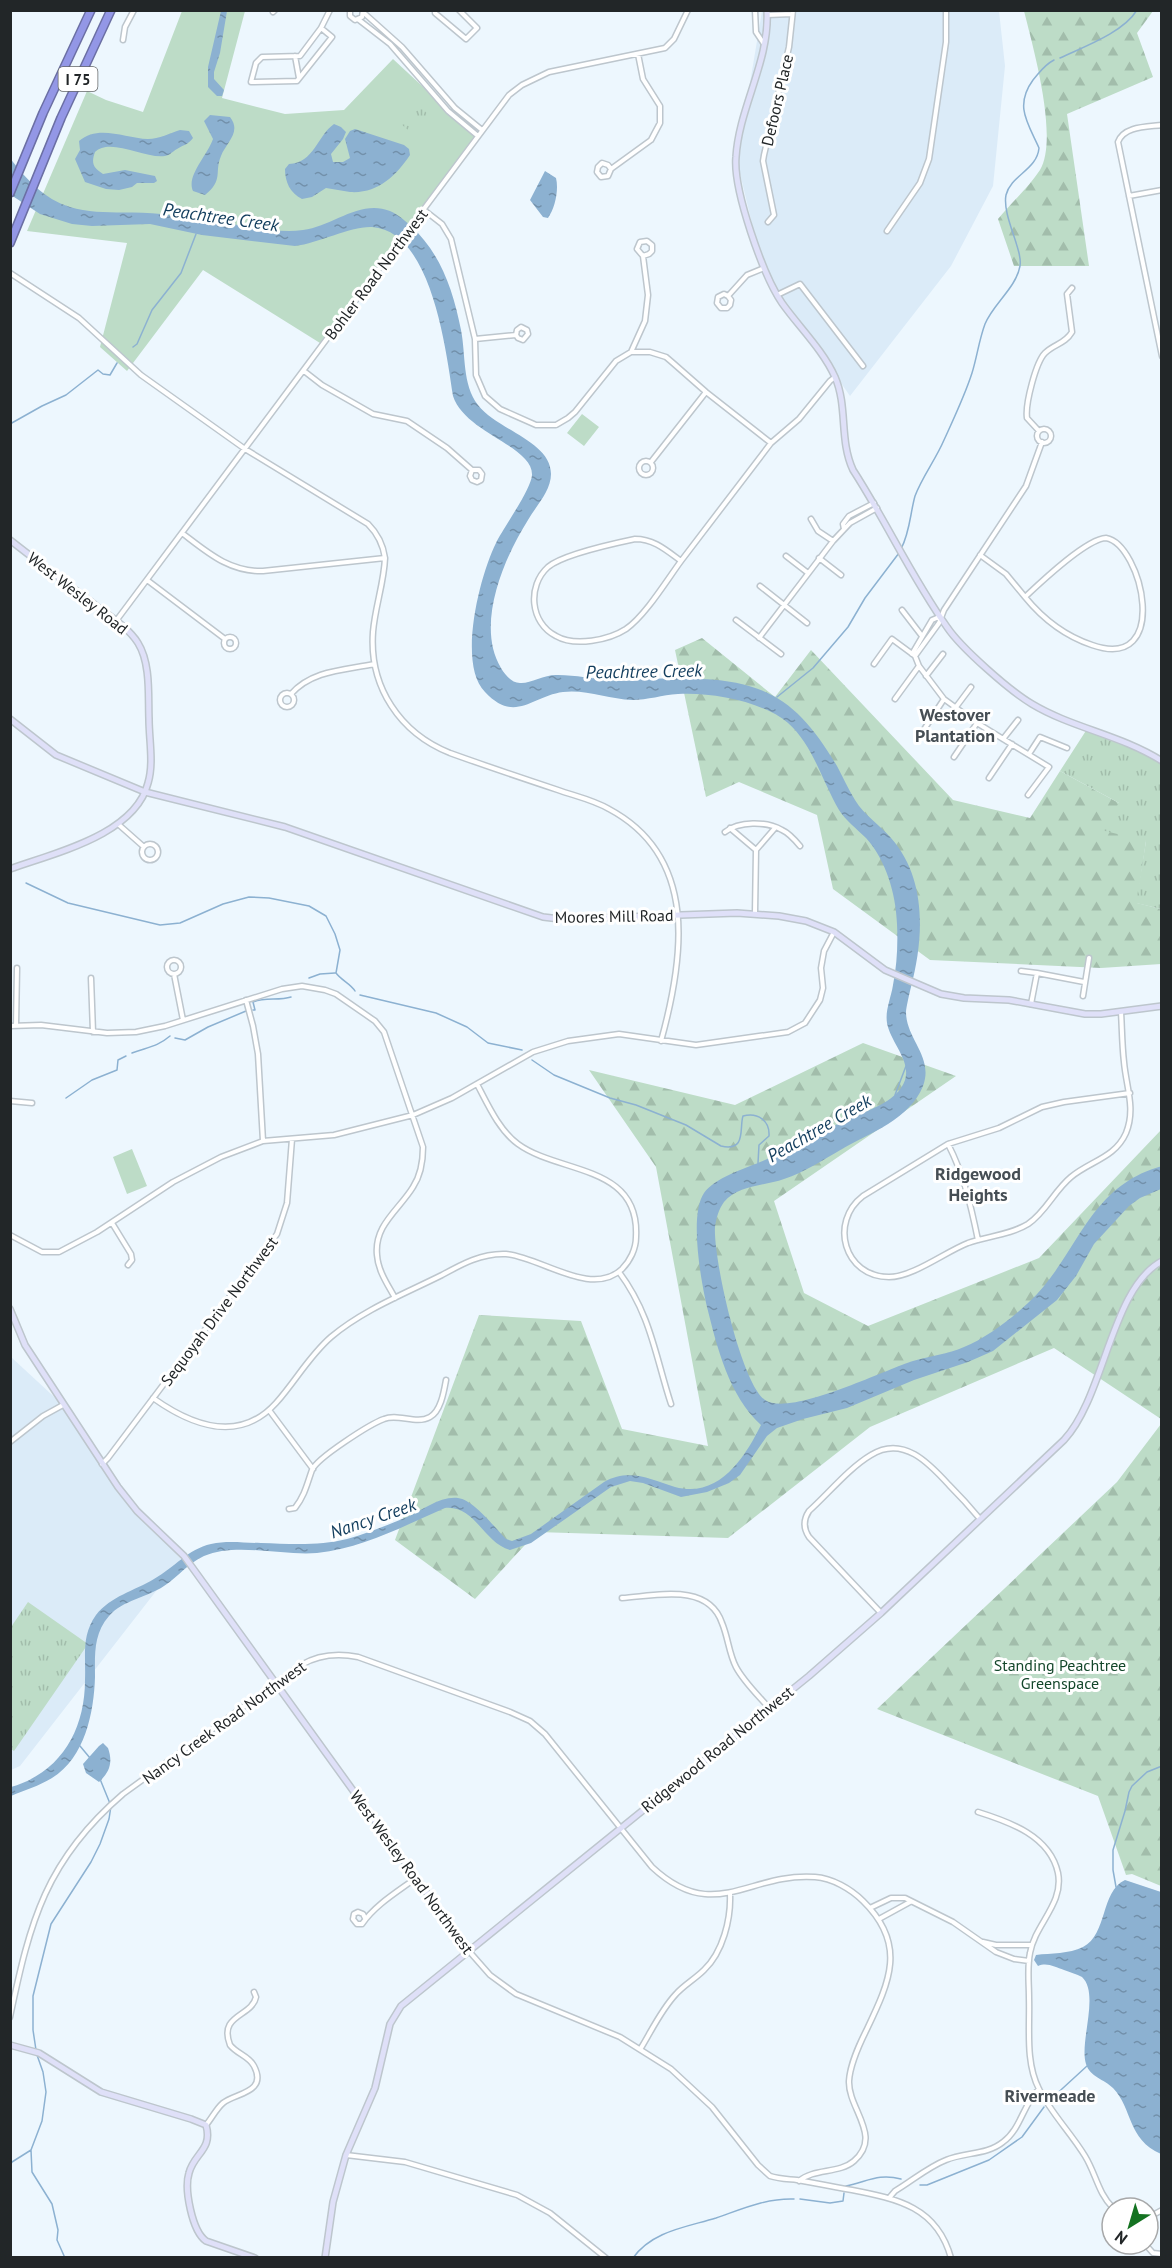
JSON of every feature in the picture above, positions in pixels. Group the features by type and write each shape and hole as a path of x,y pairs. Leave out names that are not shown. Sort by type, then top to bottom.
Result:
{"highway":[{"name":"I 75","path":"10,193 91,10"},
{"name":"I 75","path":"10,243 83,68 111,10"}],"street":[{"path":"123,40 125,27 134,10"},
{"path":"321,28 333,37 297,81 251,82 256,63 262,57 300,56 321,28 330,10"},
{"path":"435,10 435,13 466,39 477,28 459,10"},
{"path":"755,10 756,32 764,44"},
{"path":"887,231 920,183 929,159 946,42 946,10"},
{"path":"349,11 352,18 359,20 390,45 448,111 478,136"},
{"name":"Bohler Road Northwest","path":"116,621 509,95 538,76 560,69 660,50 669,45 686,11"},
{"path":"359,20 364,12 402,47 455,108 482,130"},
{"path":"793,12 767,13 764,44 743,119 735,158 742,198 765,268 777,295 835,377 842,402 847,454 853,470 876,505 940,617 969,651 1028,702 1134,746 1161,761"},
{"name":"Defoors Place","path":"768,222 774,215 763,161 789,47 793,12"},
{"path":"611,169 651,140 660,123 660,106 643,79 638,54"},
{"path":"295,56 299,78"},
{"path":"1161,125 1130,130 1120,136 1118,142 1161,356"},
{"path":"1129,196 1161,190"},
{"path":"424,210 442,224 451,239 475,339 476,375 485,396 500,409 541,426 556,425 568,418 611,365 631,352 645,321 648,302 643,256 638,252 637,247 641,242 646,241 652,249 649,254 643,256"},
{"path":"728,296 747,275 765,268"},
{"path":"12,274 79,318 141,375 245,449 368,524 381,541 385,558 373,631 374,664 381,687 392,708 408,727 428,742 450,753 602,806 634,825 651,843 666,866 674,889 677,915 677,973 661,1041"},
{"path":"777,295 800,284 863,366"},
{"path":"1039,431 1027,418 1028,402 1041,359 1048,350 1066,340 1072,332 1067,294 1072,288"},
{"path":"475,339 516,335"},
{"path":"631,352 650,352 666,357 706,393 771,443"},
{"path":"304,371 322,385 373,414 407,421 447,448 472,470"},
{"path":"681,561 658,544 640,539 562,558 548,567 538,580 534,596 536,613 547,630 565,640 582,641 614,635 636,620 681,561 771,443 799,419 835,377"},
{"path":"651,462 706,393"},
{"path":"1045,429 1050,433 1048,441 1042,442 1037,438 1039,431 1045,429"},
{"path":"914,655 939,623 940,617 1026,486 1042,442"},
{"path":"759,638 832,541 844,530 843,524 849,516 876,505"},
{"path":"811,519 818,531 832,541"},
{"path":"182,533 221,562 248,571 385,558"},
{"path":"980,555 1006,574 1025,597 1039,613 1058,628 1078,639 1114,650 1126,648 1137,641 1143,630 1145,604 1140,580 1122,546 1111,538 1094,541 1052,572 1025,597"},
{"name":"West Wesley Road","path":"10,540 116,621 138,642 145,665 150,762 150,779 146,792"},
{"path":"786,556 808,573"},
{"path":"819,558 841,575"},
{"path":"147,580 225,639"},
{"path":"760,586 807,623"},
{"path":"902,610 922,636"},
{"path":"914,655 932,620 940,617"},
{"path":"736,620 781,654"},
{"path":"874,664 892,639 914,655 919,666 944,699 1049,767 1028,795"},
{"path":"926,676 943,654"},
{"path":"291,694 302,683 314,676 374,664"},
{"path":"895,699 919,666"},
{"path":"956,707 971,687"},
{"path":"923,731 944,699"},
{"name":"Moores Mill Road","path":"10,719 56,755 146,792 285,827 543,917 560,919 754,913 806,921 834,932 885,970 952,997 1009,1000 1085,1014 1161,1006"},
{"path":"1003,739 1018,720"},
{"path":"954,757 978,723"},
{"path":"1029,754 1040,737 1067,748"},
{"path":"989,777 1012,744"},
{"path":"10,869 96,837 118,824 146,792"},
{"path":"118,824 144,847"},
{"path":"725,832 730,828 759,824 776,827 783,830 800,846"},
{"path":"754,913 756,850 776,827"},
{"path":"730,828 756,850"},
{"path":"149,844 154,845 158,849 157,857 150,860 145,858 142,854 144,847 149,844"},
{"path":"10,1235 42,1252 58,1252 112,1223 193,1170 221,1157 263,1141 334,1135 413,1115 442,1104 533,1052 568,1041 619,1034 684,1045 708,1045 778,1035 798,1028 811,1016 820,1000 823,988 821,968 824,951 834,932"},
{"path":"1083,996 1089,958"},
{"path":"16,1026 17,968"},
{"path":"1021,971 1084,982"},
{"path":"174,974 183,1020"},
{"path":"1031,1004 1037,974"},
{"path":"91,978 93,1032"},
{"path":"10,1026 57,1026 93,1032 136,1032 282,989 302,986 325,990 346,1000 375,1022 384,1032 423,1147 421,1170 413,1188 383,1226 377,1246 379,1267 395,1298"},
{"path":"246,1000 254,1026 258,1054 263,1141"},
{"path":"1121,1011 1124,1063 1130,1094 1129,1125 1114,1150 1073,1176 1061,1187 1042,1212 1028,1224 1011,1232 978,1240 914,1269 890,1277 875,1275 862,1268 852,1258 843,1232 845,1221 856,1201 948,1144 999,1128 1050,1105 1130,1094"},
{"path":"153,1398 185,1419 219,1426 246,1423 269,1410 329,1339 356,1319 469,1261 491,1255 518,1256 589,1280 605,1279 619,1272 631,1256 636,1237 634,1215 624,1195 602,1177 531,1151 517,1143 502,1128 477,1084"},
{"path":"10,1101 32,1103"},
{"name":"Sequoyah Drive Northwest","path":"102,1464 277,1234 287,1203 292,1139"},
{"path":"948,1144 958,1163 967,1189 978,1240"},
{"path":"112,1223 131,1254 132,1260 128,1265"},
{"name":"Ridgewood Road Northwest","path":"325,2258 333,2202 346,2155 375,2088 387,2034 395,2015 409,1997 809,1676 881,1613 1073,1429 1091,1392 1128,1299 1146,1272 1161,1261"},
{"path":"619,1272 635,1295 646,1318 671,1404"},
{"name":"West Wesley Road Northwest","path":"10,1309 20,1336 102,1464 137,1511 176,1547 191,1566 468,1950 490,1975 516,1994 599,2026 641,2048 671,2069 702,2096 766,2173 776,2178 889,2198 912,2206 930,2220 944,2238 951,2258"},
{"path":"289,1509 295,1508 305,1495 313,1468 332,1451 384,1419 429,1418 435,1412 443,1396 446,1380"},
{"path":"10,1442 43,1416 63,1405"},
{"path":"269,1410 313,1468"},
{"path":"881,1613 809,1537 804,1527 809,1511 863,1460 888,1448 915,1453 937,1472 980,1519"},
{"path":"622,1598 684,1594 709,1603 722,1620 736,1667 769,1708"},
{"name":"Nancy Creek Road Northwest","path":"10,2017 34,1918 56,1873 86,1830 123,1794 312,1659 331,1655 349,1655 366,1659 510,1712 530,1722 545,1734 652,1866 670,1882 698,1893 730,1894 779,1879 815,1876 846,1888 870,1908 879,1919 890,1944 889,1977 854,2061 849,2080 852,2100 866,2133 865,2146 860,2155 850,2164 806,2176 799,2181"},
{"path":"978,1812 1009,1821 1028,1832 1047,1850 1056,1865 1059,1881 1057,1897 1037,1930 1029,1961 1030,2059 1039,2089 1086,2158 1104,2196"},
{"path":"365,1918 416,1878"},
{"path":"641,2048 674,1995 703,1971 717,1955 726,1926 730,1894"},
{"path":"870,1908 891,1898 905,1898 942,1916 1002,1955 1029,1961"},
{"path":"879,1919 910,1902"},
{"path":"983,1942 996,1945 1032,1945"},
{"path":"254,1992 255,2002 233,2019 227,2031 230,2045 253,2064 257,2072 256,2081 248,2093 222,2104 206,2125 207,2144 191,2168 188,2177 194,2224 200,2237 255,2258"},
{"path":"10,2045 39,2053 101,2092 206,2125"},
{"path":"889,2198 895,2191 942,2161 988,2150 1003,2143 1015,2130 1039,2089"},
{"path":"346,2155 405,2162 517,2194 550,2213 606,2258"}],"shaded area":[{"path":"762,11 999,11 1005,66 993,186 951,266 850,396 814,344 798,326 768,275 754,232 737,161"},
{"path":"11,1357 63,1405 102,1464 147,1521 181,1559 20,1766 11,1770"}],"green space":[{"path":"182,11 245,11 222,98 285,114 344,110 393,59 476,136 320,343 203,270 127,371 100,347 127,243 27,231 87,91 143,112"},
{"path":"1024,11 1153,11 1137,33 1153,77 1067,114 1089,266 1014,266 998,219 1036,176 1045,155 1047,137 1043,92"},
{"path":"412,100 429,115 413,134 396,120"},
{"path":"582,414 599,427 584,446 567,433"},
{"path":"702,638 775,697 811,650 953,800 1030,818 1060,771 1119,803 1146,841 1137,903 1161,909 1161,964 1101,968 930,960 833,889 817,815 739,782 706,797 675,650"},
{"path":"1089,726 1161,760 1161,909 1136,903 1146,841 1101,830 1119,803 1060,771"},
{"path":"863,1043 956,1076 774,1201 804,1293 868,1326 1039,1258 1161,1130 1161,1419 1054,1348 870,1427 728,1538 537,1532 475,1599 395,1540 479,1315 581,1321 622,1429 708,1446 656,1167 589,1070 735,1105"},
{"path":"132,1149 147,1186 127,1194 113,1157"},
{"name":"Standing Peachtree Greenspace","path":"1161,1424 1161,1886 1132,1874 1126,1875 1098,1796 877,1709 1117,1482"},
{"path":"28,1602 88,1644 14,1751 11,1749 11,1627"}],"water":[{"path":"221,11 227,11 214,79 224,90 222,96 217,96 208,87 208,67"},
{"path":"210,115 230,117 234,133 223,151 215,185 205,195 193,191 192,179 213,139 204,121"},
{"path":"334,124 346,132 331,154 333,162 343,162 350,158 345,139 350,131 355,129 404,145 409,149 410,155 399,170 377,187 360,192 326,188 312,197 302,199 289,187 285,169 289,164 304,159 310,154"},
{"path":"180,130 189,131 193,138 187,144 165,156 148,155 118,147 101,148 95,152 94,165 103,174 125,170 155,176 157,181 154,183 137,183 132,187 119,190 106,189 85,182 75,159 80,150 79,141 95,133 112,133 148,139"},
{"path":"10,158 29,181 44,194 81,210 161,214 287,231 314,228 368,208 390,211 401,218 430,248 450,287 463,340 467,379 473,397 478,405 497,422 533,444 549,463 551,474 549,486 510,553 496,592 491,632 494,651 501,668 517,683 553,675 610,680 679,678 726,681 766,692 797,713 811,728 824,745 859,805 903,854 917,890 919,909 918,948 906,1012 910,1031 925,1066 923,1086 917,1098 909,1108 888,1124 814,1166 730,1196 724,1202 716,1220 719,1265 730,1319 747,1370 756,1389 765,1400 777,1404 815,1398 913,1361 958,1349 981,1339 1014,1316 1028,1303 1060,1265 1100,1206 1116,1190 1137,1176 1162,1166 1161,1189 1140,1198 1129,1206 1094,1244 1076,1276 1057,1300 993,1351 847,1408 777,1428 767,1436 740,1475 729,1483 707,1492 681,1497 643,1483 630,1481 611,1487 531,1543 510,1550 493,1540 464,1512 445,1508 383,1535 334,1550 303,1553 230,1550 198,1559 164,1586 121,1606 109,1616 98,1638 90,1719 80,1746 72,1759 52,1778 11,1796 11,1787 43,1772 56,1760 75,1733 84,1699 86,1638 96,1615 116,1598 154,1579 203,1546 224,1542 305,1544 337,1541 378,1529 438,1501 451,1498 458,1498 471,1504 506,1539 512,1541 531,1534 613,1478 640,1476 675,1487 691,1489 705,1487 717,1481 738,1462 761,1425 740,1400 732,1385 720,1354 707,1307 699,1265 697,1232 697,1216 704,1193 717,1181 884,1103 901,1088 906,1071 905,1063 887,1023 887,1009 897,954 895,901 889,878 873,847 839,810 811,753 788,723 777,715 750,704 720,696 691,694 632,700 571,691 552,694 524,706 505,706 485,692 477,679 472,641 478,597 496,543 522,499 532,475 529,465 522,456 484,430 460,409 453,396 446,351 432,296 422,270 409,249 392,234 372,227 354,229 295,246 202,235 150,224 92,226 72,224 40,214 11,195"},
{"path":"545,171 556,178 557,183 556,199 548,218 543,217 530,200"},
{"path":"103,1743 108,1748 110,1762 108,1771 99,1782 86,1773 83,1764"},
{"path":"1125,1880 1161,1892 1161,2154 1142,2140 1119,2096 1113,2088 1091,2072 1086,2064 1085,2044 1089,1995 1082,1977 1051,1965 1038,1966 1034,1960 1036,1955 1072,1951 1091,1941 1097,1933 1111,1894"}],"waterway":[{"path":"1060,58 1113,32 1131,18 1137,10"},
{"path":"901,549 908,530 915,496 963,398 985,324 1018,274 1019,251 1007,213 1006,195 1013,182 1034,162 1037,156 1039,148 1027,122 1024,98 1033,80 1045,66 1054,60"},
{"path":"133,347 137,344 152,310 181,273 196,234"},
{"path":"10,424 66,395 98,370 110,375 117,363"},
{"path":"777,697 813,668 848,627 865,598 899,553"},
{"path":"26,883 68,903 160,925 180,923 223,904 249,897 269,898 309,906 326,916 340,950 336,973 355,991"},
{"path":"309,978 320,974 335,973"},
{"path":"360,995 436,1013 467,1027 488,1043 522,1050"},
{"path":"253,1010 255,1010 253,1002 291,997"},
{"path":"175,1038 185,1040 208,1027 246,1011"},
{"path":"132,1053 156,1045 170,1036"},
{"path":"66,1098 92,1080 117,1070 118,1060 126,1056"},
{"path":"532,1060 554,1075 686,1125 721,1146 735,1146 740,1138 743,1116 754,1115 765,1122 769,1131 769,1136 759,1145 758,1163"},
{"name":"Peachtree Creek","path":"895,1095 906,1066"},
{"path":"80,1746 90,1758"},
{"path":"1116,1887 1113,1850 1129,1792 1147,1772 1162,1766"},
{"path":"36,2050 33,2030 33,1996 51,1924 91,1862 109,1819 111,1806 100,1779"},
{"path":"37,2055 43,2072 46,2092 42,2121 31,2150 32,2172 52,2204 58,2230 57,2240 65,2258"},
{"path":"1051,2099 1087,2066"},
{"path":"920,2185 927,2185 989,2160 1022,2137 1044,2107"},
{"path":"10,2166 12,2162 31,2150"},
{"path":"846,2186 886,2177 901,2179"},
{"path":"800,2199 830,2203 843,2201 844,2193"},
{"path":"633,2258 650,2242 671,2231 764,2202 794,2199"}],"district":[{"name":"Westover Plantation","path":"955,724"},
{"name":"Ridgewood Heights","path":"978,1183"},
{"name":"Rivermeade","path":"1050,2095"}],"water label":[{"name":"Nancy Creek","path":"373,1518"}]}
